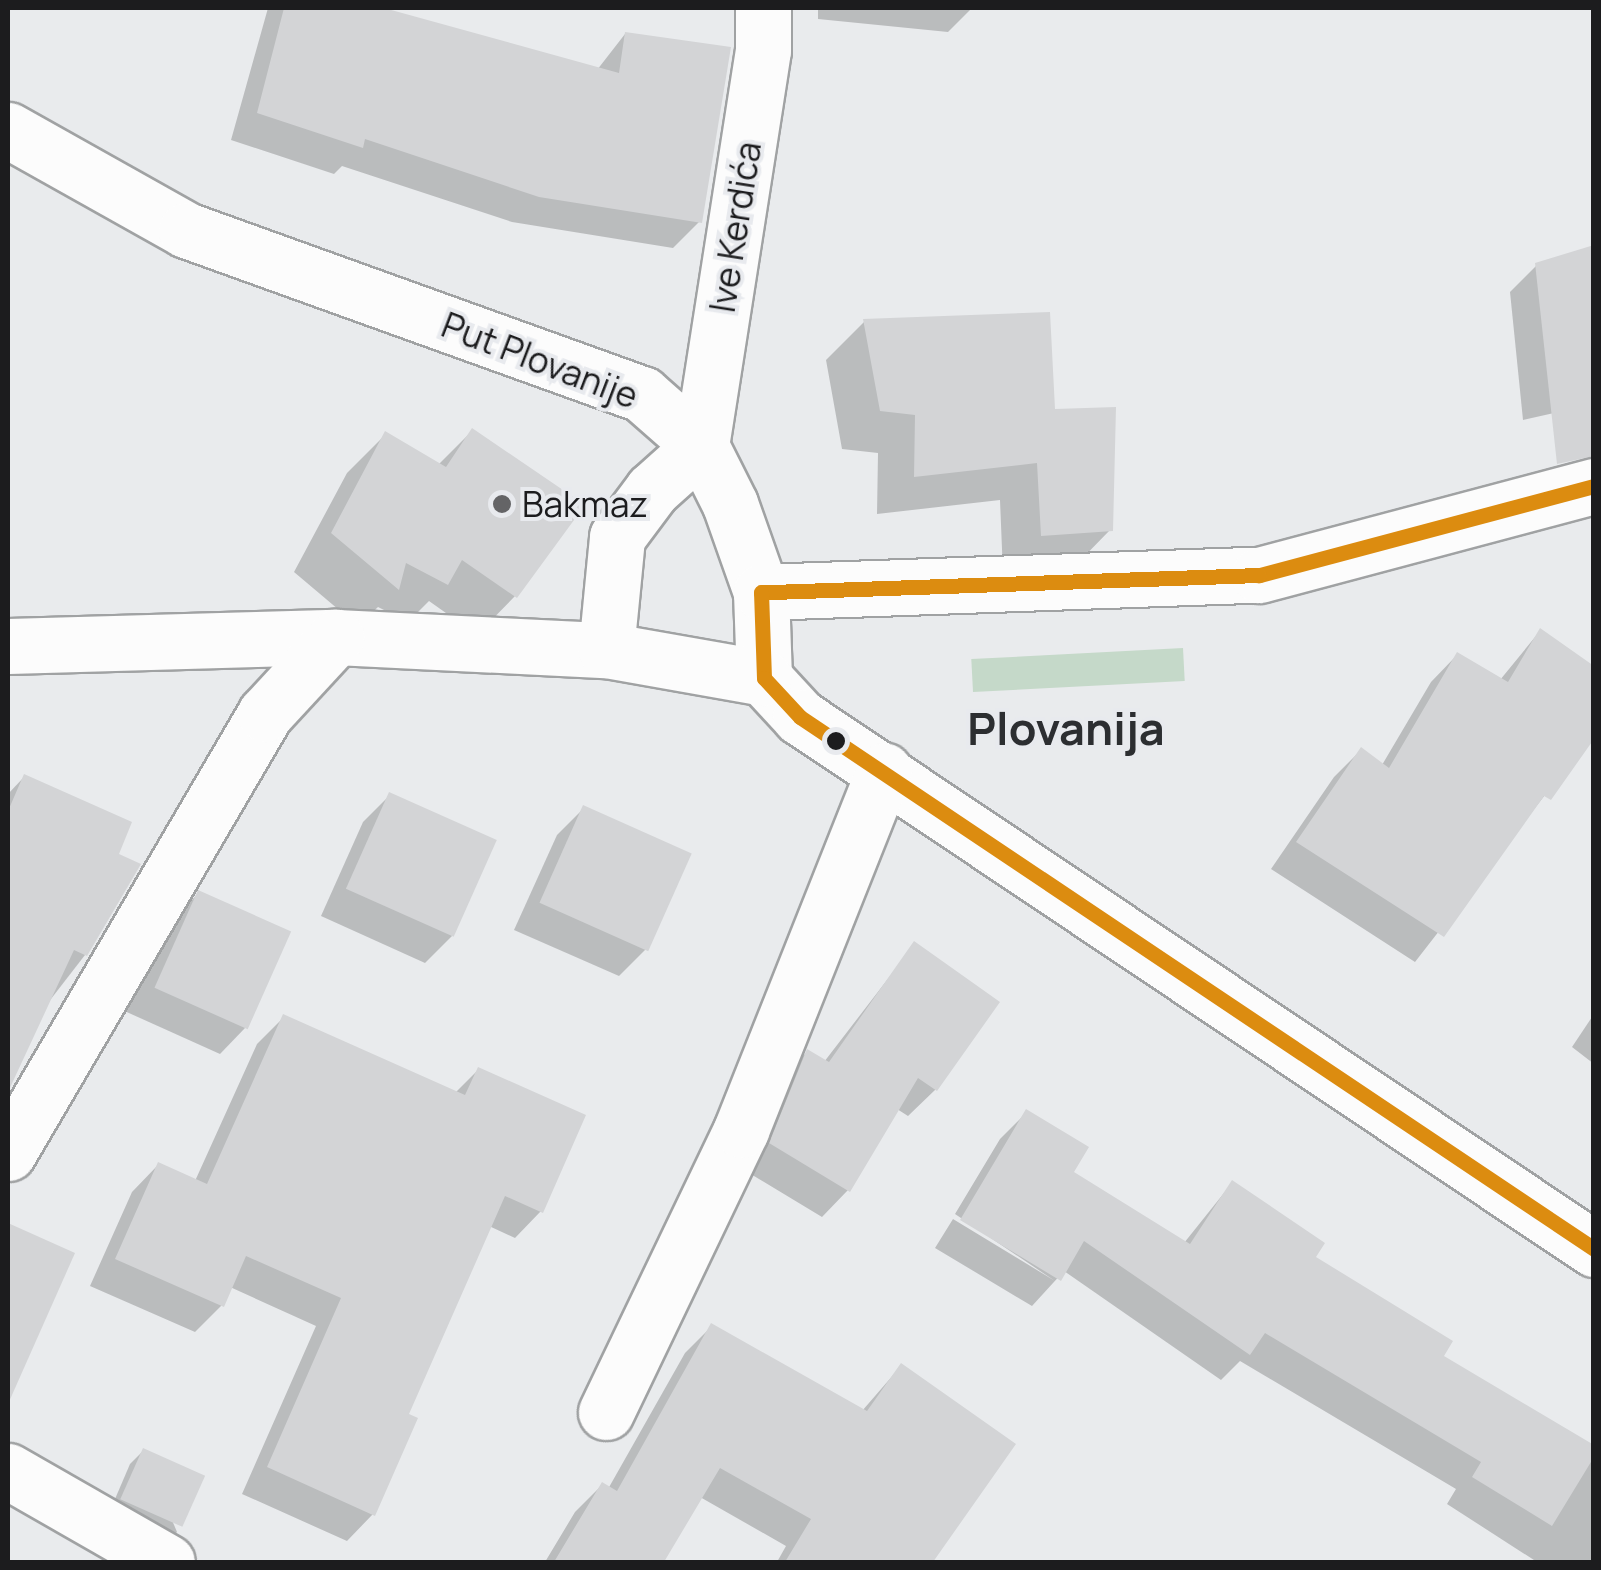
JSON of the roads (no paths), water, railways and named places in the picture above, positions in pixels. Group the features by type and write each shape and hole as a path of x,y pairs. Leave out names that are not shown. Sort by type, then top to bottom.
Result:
{"street":[{"name":"Ive Kerdića","path":"700,446 764,50 763,8"},
{"name":"Put Plovanije","path":"8,130 186,230 642,394 700,446 761,592 764,678"},
{"path":"606,650 616,537 652,490 700,446"},
{"path":"761,592 1260,575 1594,486"},
{"path":"8,1152 265,714 336,637"},
{"path":"8,646 336,637 606,650 764,678 800,716 1594,1248"},
{"path":"606,1412 742,1130 884,770"},
{"path":"8,1471 167,1562"}],"place":[{"name":"Bakmaz","path":"502,504"}],"district":[{"name":"Plovanija","path":"1066,729"}]}
